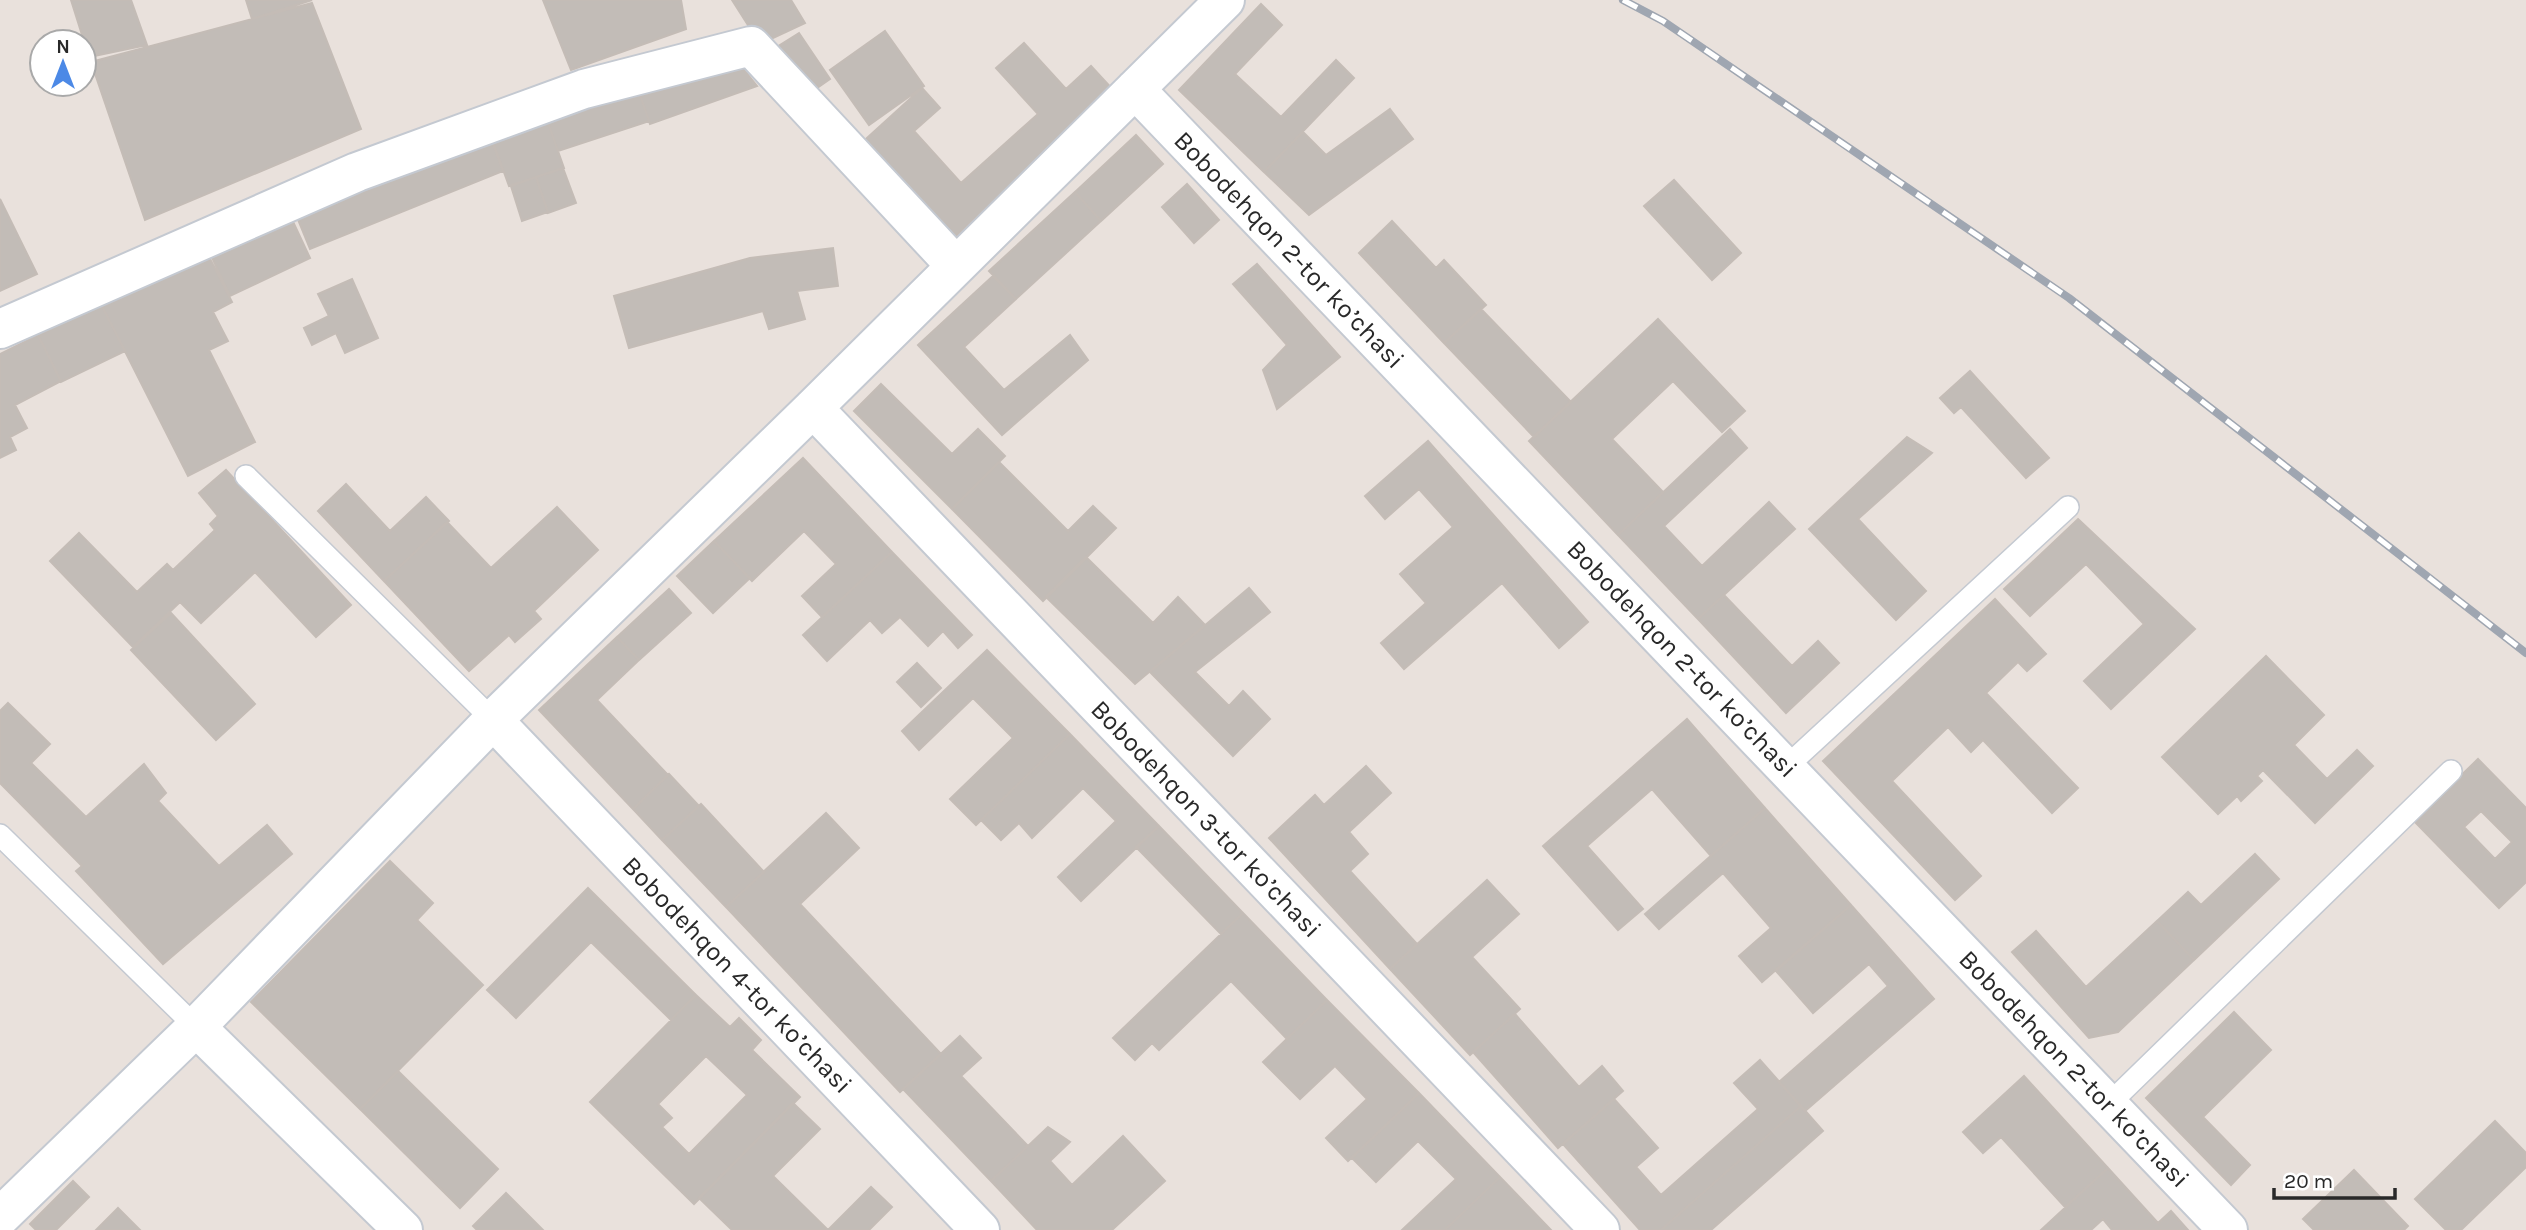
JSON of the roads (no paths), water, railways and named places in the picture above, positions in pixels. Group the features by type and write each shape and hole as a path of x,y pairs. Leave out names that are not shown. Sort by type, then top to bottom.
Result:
{"street":[{"path":"0,1217 196,1027 493,720 1226,0"},
{"path":"0,329 357,172 584,89 751,46 956,266"},
{"name":"Bobodehqon 2-tor koʼchasi","path":"1135,89 2228,1230"},
{"name":"Bobodehqon 3-tor koʼchasi","path":"813,408 1600,1230"},
{"name":"Bobodehqon 4-tor koʼchasi","path":"493,720 980,1230"},
{"path":"196,1027 403,1230"}],"lane":[{"path":"246,476 493,720"},
{"path":"1785,768 2068,507"},
{"path":"2108,1105 2451,771"},
{"path":"0,835 196,1027"}],"railway":[{"path":"1623,0 1663,21 2069,298 2526,653"}]}
